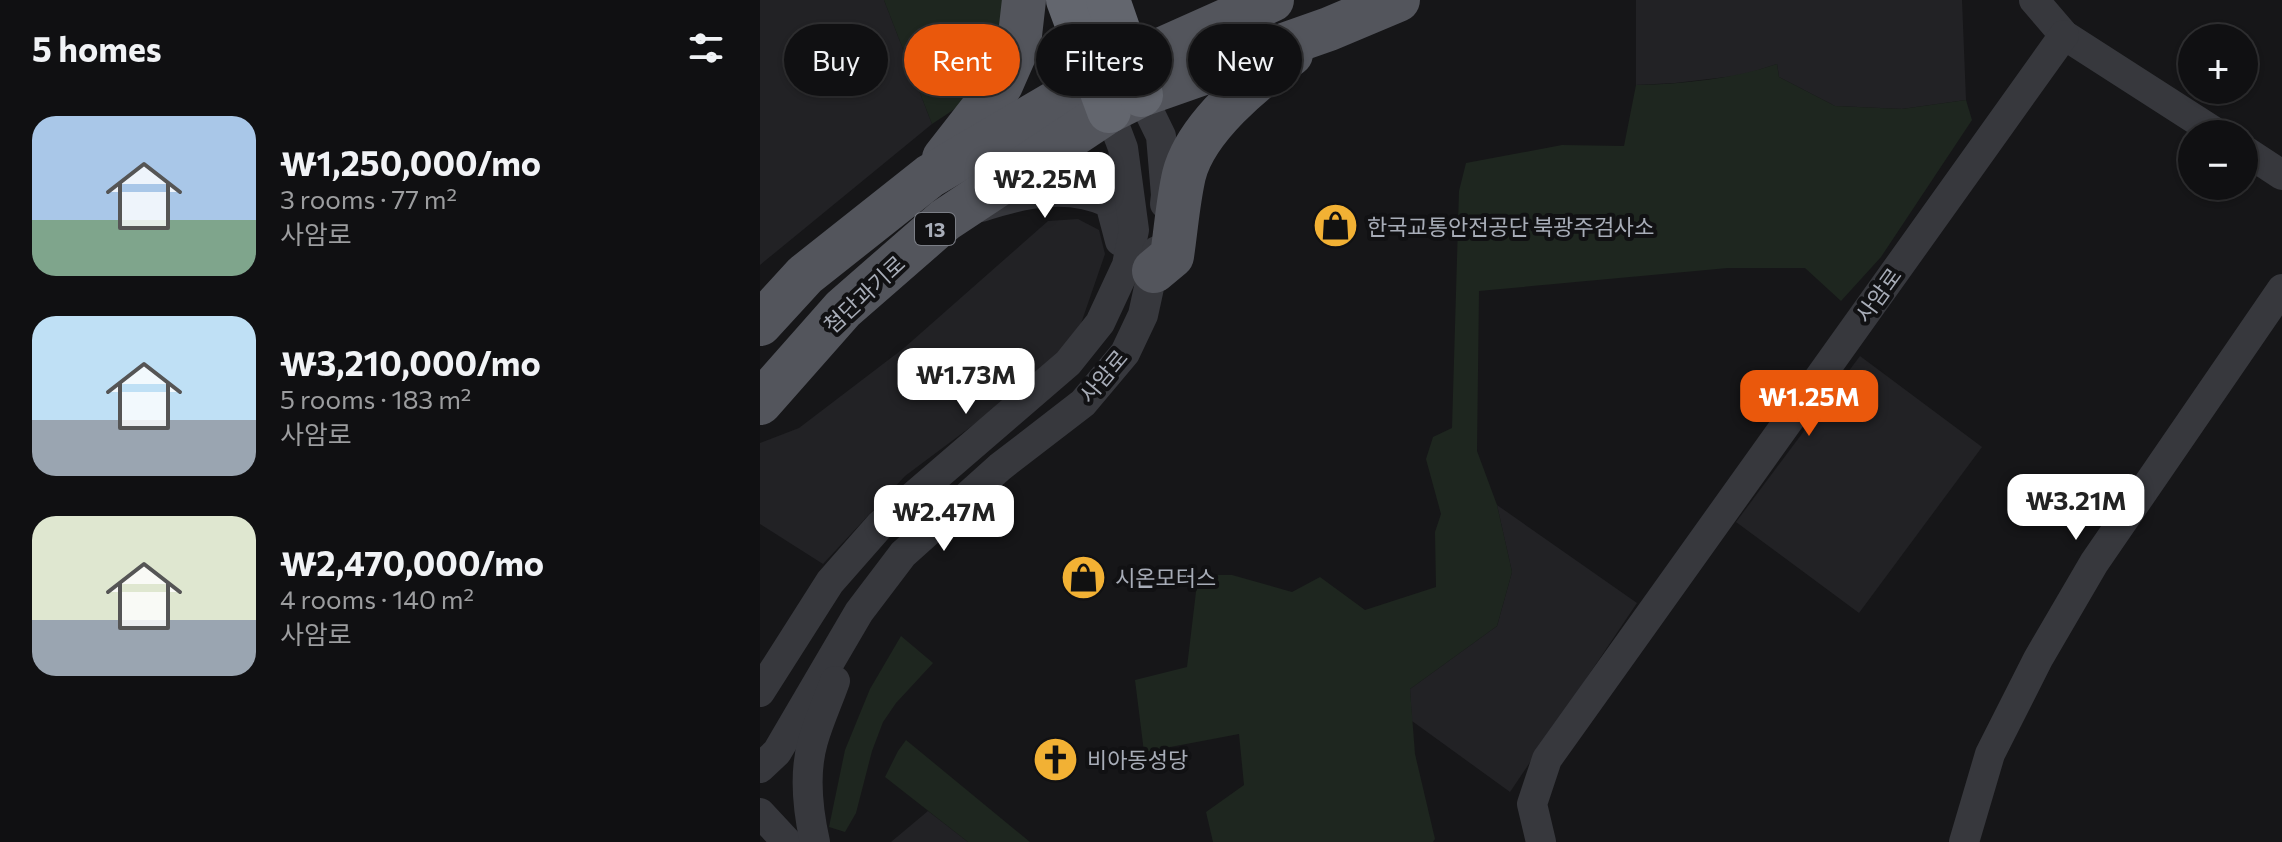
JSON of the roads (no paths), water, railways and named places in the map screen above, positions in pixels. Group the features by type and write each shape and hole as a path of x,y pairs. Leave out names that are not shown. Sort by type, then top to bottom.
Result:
{"highway":[{"path":"1068,0 1082,24"},
{"path":"1108,0 1111,24"}],"main road":[{"path":"930,176 1001,85 1019,44 1024,0"},
{"name":"13","path":"1172,57 1272,0"},
{"name":"13","path":"1172,73 1329,29 1398,0"},
{"path":"1140,268 1172,256 1185,172 1209,129 1257,80 1329,29"},
{"name":"13","path":"760,324 805,275 930,176 1101,96"},
{"name":"첨단과기로","path":"760,403 843,309 945,220 1108,96"}],"street":[{"path":"2034,0 2064,35 2196,120"},
{"name":"사암로","path":"1541,842 1532,804 1547,759 2064,35"},
{"name":"사암로","path":"760,768 777,752 859,612 903,554 1000,467 1083,403 1125,353 1143,315 1140,268 1123,148 1120,96"},
{"name":"사암로","path":"760,692 830,582 881,524 1068,363 1140,268 1166,195 1161,136 1128,96"},
{"path":"2258,159 2282,175"},
{"name":"사암로","path":"945,220 1002,200 1041,193 1068,191 1092,195 1110,203 1140,268"},
{"path":"1964,842 1990,754 2038,659 2094,563 2282,289"},
{"path":"815,842 809,799 812,744 859,612"},
{"path":"760,813 787,842"}],"place":[{"name":"한국교통안전공단 북광주검사소","path":"1336,226"},
{"name":"시온모터스","path":"1084,577"},
{"name":"비아동성당","path":"1056,759"}]}
